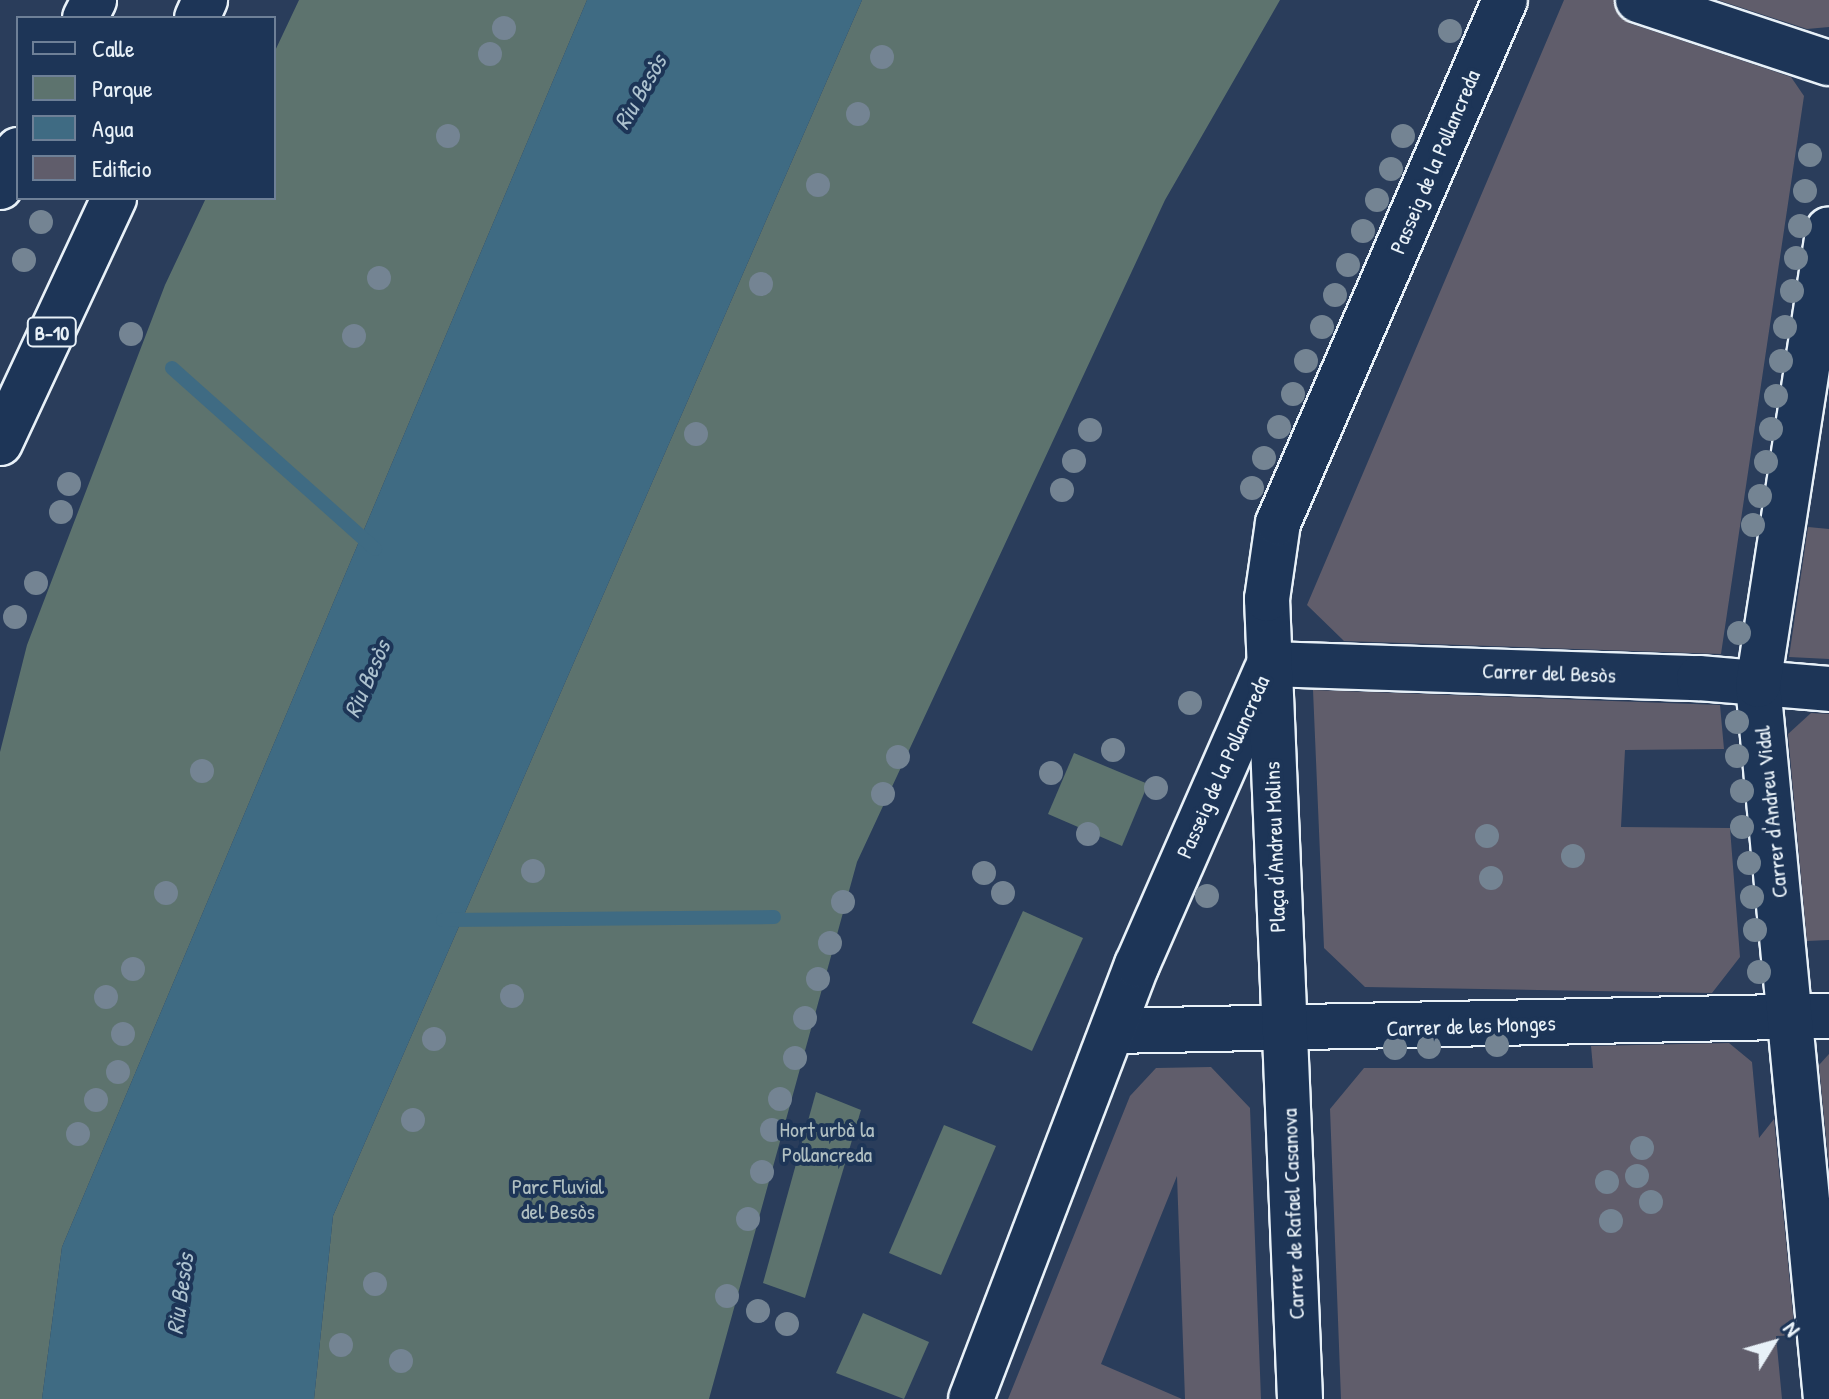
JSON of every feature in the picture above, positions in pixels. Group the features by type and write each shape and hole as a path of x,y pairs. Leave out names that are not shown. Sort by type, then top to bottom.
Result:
{"main road":[{"name":"Passeig de la Pollancreda","path":"971,1399 1113,1031 1269,664 1267,599 1278,523 1505,0"},
{"path":"1638,0 1829,63"},
{"name":"B-10","path":"0,443 113,200"},
{"name":"Carrer d'Andreu Vidal","path":"1826,1399 1810,1016 1758,685 1829,229"},
{"name":"Carrer del Besòs","path":"1269,664 1829,689"},
{"name":"Plaça d'Andreu Molins","path":"1269,664 1285,1029"},
{"name":"Carrer de les Monges","path":"1113,1031 1810,1016"},
{"name":"Carrer de Rafael Casanova","path":"1285,1029 1300,1399"}],"green space":[{"path":"299,0 587,0 62,1247 42,1399 0,1399 0,752 27,645 165,285 205,200 276,200 276,49"},
{"name":"Parc Fluvial del Besòs","path":"862,0 1280,0 1165,200 857,862 709,1399 314,1399 333,1216"},
{"path":"1074,753 1148,784 1122,846 1048,814"},
{"path":"1023,911 1083,938 1032,1051 972,1023"},
{"name":"Hort urbà la Pollancreda","path":"816,1092 861,1110 805,1298 763,1283"},
{"path":"944,1125 996,1146 941,1275 889,1253"},
{"path":"863,1313 929,1342 904,1399 836,1373"}],"water":[{"name":"Riu Besòs","path":"587,0 862,0 333,1216 314,1399 42,1399 62,1247"}],"building":[{"path":"1564,0 1614,0 1629,23 1791,77 1804,96 1721,654 1344,641 1307,605"},
{"path":"1718,0 1829,0 1829,27 1807,29"},
{"path":"1808,527 1829,529 1829,659 1789,657"},
{"path":"1313,690 1720,705 1724,749 1625,750 1621,827 1730,828 1740,957 1712,993 1365,987 1324,948"},
{"path":"1811,713 1829,714 1829,940 1807,941 1788,734"},
{"path":"1729,1043 1752,1062 1759,1138 1774,1119 1795,1335 1776,1336 1782,1399 1341,1399 1330,1109 1364,1068 1593,1068 1591,1046"},
{"path":"1829,1054 1829,1167 1819,1065"},
{"path":"1211,1067 1250,1108 1261,1399 1185,1399 1177,1176 1101,1364 1182,1399 1008,1399 1130,1096 1156,1068"}],"waterway":[{"path":"172,368 375,549"},
{"path":"443,920 774,917"}]}
